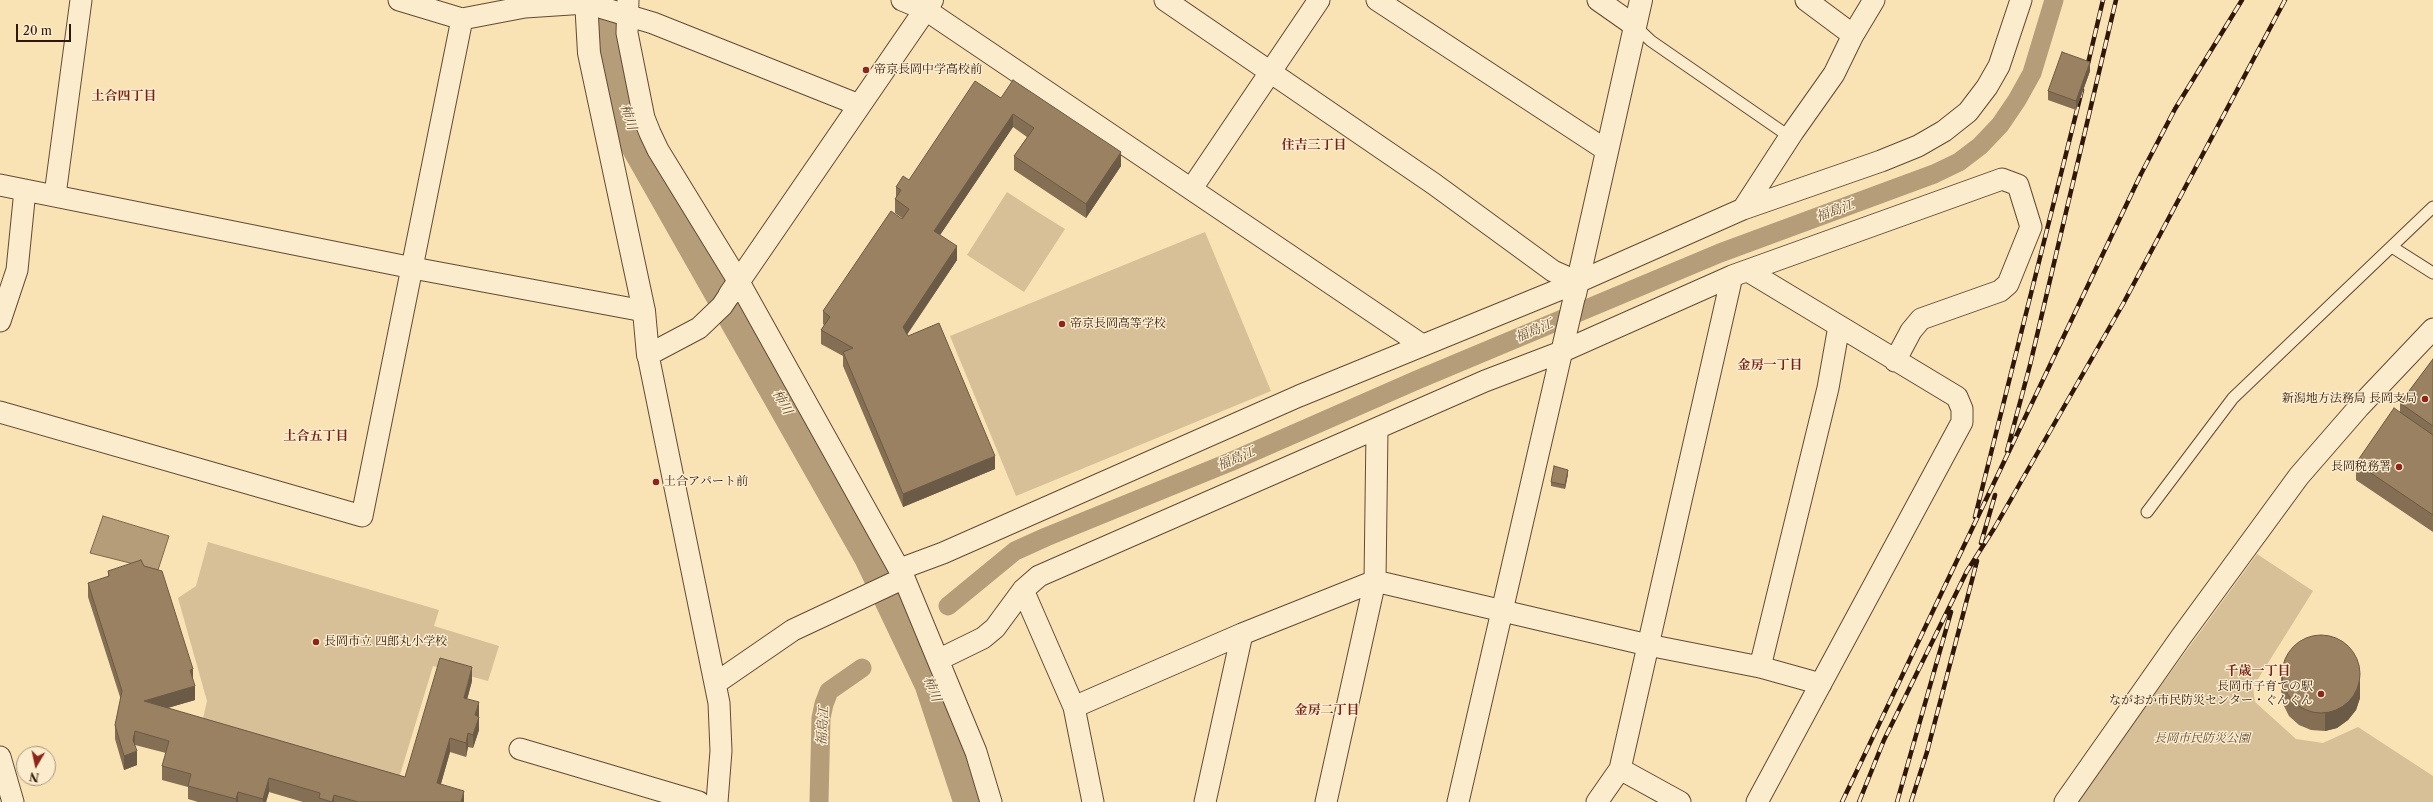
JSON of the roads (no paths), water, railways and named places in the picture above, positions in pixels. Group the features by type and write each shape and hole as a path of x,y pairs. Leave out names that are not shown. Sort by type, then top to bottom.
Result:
{"street":[{"path":"55,195 81,0"},
{"path":"399,0 462,19 524,7 586,2 628,7 700,41 859,105"},
{"path":"902,0 929,5 1192,188 1422,345"},
{"path":"1165,0 1434,184 1576,288"},
{"path":"1192,188 1319,0"},
{"path":"1378,0 1606,150"},
{"path":"1598,0 1635,26"},
{"path":"1458,802 1641,0"},
{"path":"1806,0 1853,35"},
{"path":"1742,209 1834,74 1853,35 1874,0"},
{"path":"716,683 793,630 867,594 943,553 1299,396 1422,345 1576,288 1742,209 1881,161 1918,146 1944,131 1968,112 1987,87 1999,66 2021,0"},
{"path":"586,2 589,53 644,311 648,355 716,683 721,725 717,802"},
{"path":"648,355 694,331 710,318 734,288 929,5"},
{"path":"628,7 627,33 634,73 647,126 658,150 734,288 901,576 976,752 991,802"},
{"path":"0,412 362,516 462,19"},
{"path":"938,660 983,638 995,628 1023,590 1039,576 1377,430 1563,345 1740,274 2002,178 2018,185 2031,227 2008,284 2000,291 1921,318 1911,331 1895,361"},
{"path":"0,186 55,195 413,268 644,311"},
{"path":"0,321 17,270 26,190"},
{"path":"1740,274 1838,326 1957,397 1962,409 1962,422 1757,802"},
{"path":"1597,802 1620,769 1648,645 1740,274"},
{"path":"1760,667 1828,388 1838,326"},
{"path":"2066,802 2181,637 2299,476 2359,407 2433,329"},
{"path":"1326,802 1375,581 1377,430"},
{"path":"1074,707 1242,634 1375,581 1648,645 1760,667 1821,684"},
{"path":"1023,590 1074,707 1094,802"},
{"path":"1206,802 1242,634"},
{"path":"520,749 699,802"},
{"path":"0,757 13,802"},
{"path":"1620,769 1680,802"}],"lane":[{"path":"1635,26 1651,41 1790,137"},
{"path":"2147,512 2233,398 2433,207"},
{"path":"2392,247 2433,273"}],"waterway":[{"name":"柿川","path":"612,0 610,25 615,69 624,111 637,145 870,556 931,684 970,802"},
{"name":"福島江","path":"948,606 1015,551 1046,537 1230,462 1417,380 1720,253 1934,174 1959,162 1980,146 2000,125 2017,100 2032,73 2054,0"},
{"name":"福島江","path":"819,802 821,718 824,704 829,691 862,668"}],"railway":[{"path":"2086,72 2103,0"},
{"path":"2007,451 2030,365 2116,0"},
{"path":"1842,802 2141,174 2175,109 2242,0"},
{"path":"1859,802 1884,740 1967,571 1995,527 2123,304 2285,0"},
{"path":"1975,517 2082,90"},
{"path":"1981,543 1995,495"},
{"path":"1911,802 1927,752 1977,561"},
{"path":"1897,802 1951,612"}],"place":[{"name":"帝京長岡中学高校前","path":"866,70"},
{"name":"帝京長岡高等学校","path":"1062,324"},
{"name":"新潟地方法務局 長岡支局","path":"2425,399"},
{"name":"長岡税務署","path":"2399,467"},
{"name":"土合アパート前","path":"656,482"},
{"name":"長岡市立 四郎丸小学校","path":"316,642"},
{"name":"長岡市子育ての駅 ながおか市民防災センター・ぐんぐん","path":"2321,694"}],"district":[{"name":"土合四丁目","path":"124,96"},
{"name":"住吉三丁目","path":"1314,145"},
{"name":"金房一丁目","path":"1770,365"},
{"name":"土合五丁目","path":"316,436"},
{"name":"千歳一丁目","path":"2258,671"},
{"name":"金房二丁目","path":"1327,710"}],"park label":[{"name":"長岡市民防災公園","path":"2202,739"}]}
